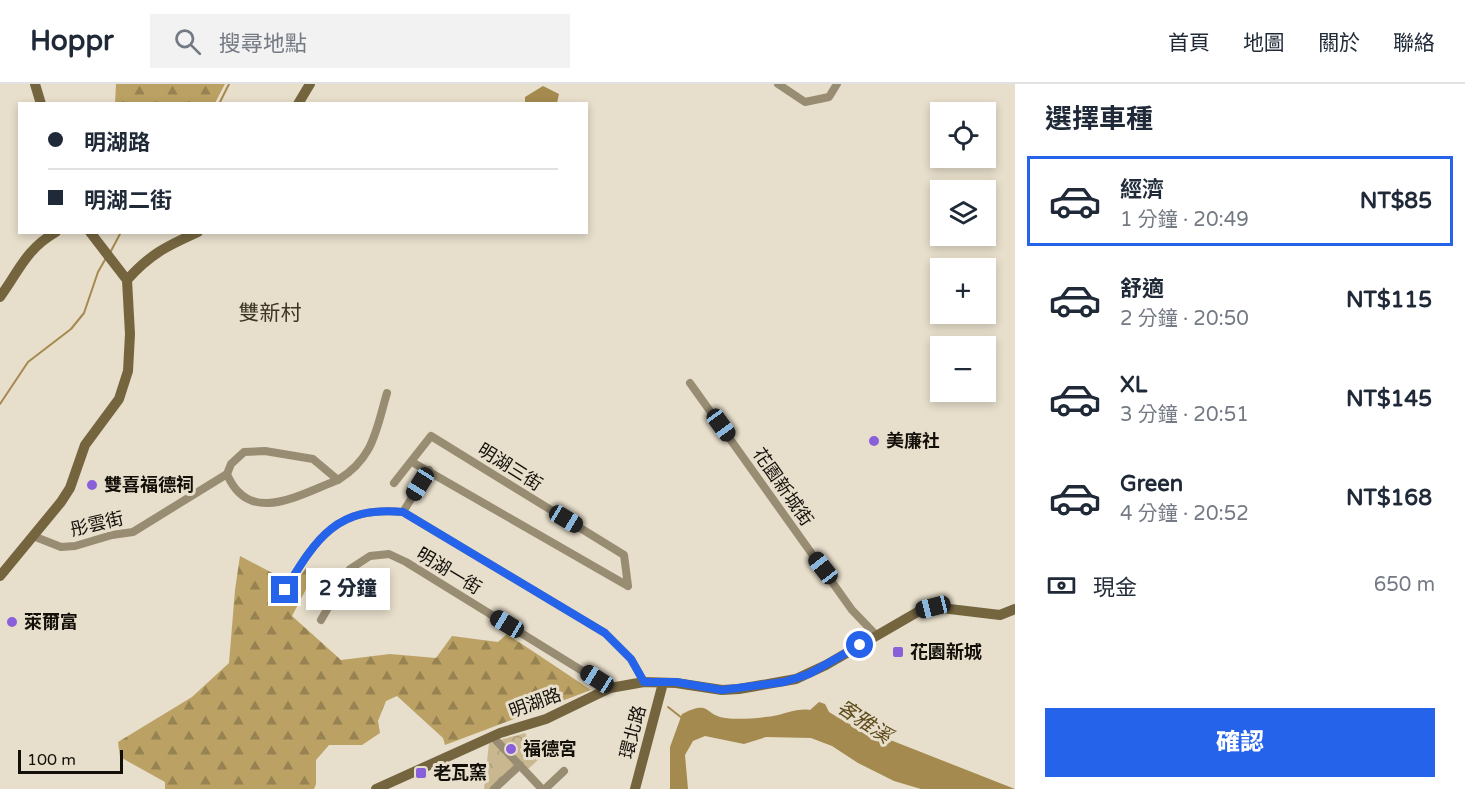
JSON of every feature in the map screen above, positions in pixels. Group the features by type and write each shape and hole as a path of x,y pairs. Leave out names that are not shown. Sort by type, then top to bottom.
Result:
{"street":[{"path":"35,84 40,102"},
{"path":"299,102 310,84"},
{"path":"778,84 805,102 829,97 837,84"},
{"path":"0,297 28,255 40,241 52,234"},
{"path":"0,576 70,488 85,445 114,407 124,387 128,371 130,334 128,280 92,234"},
{"path":"128,280 158,251 194,234"},
{"name":"花園新城街","path":"690,383 852,610 876,635"},
{"path":"226,474 231,486 240,495 259,504 277,502 338,480 346,475 372,447 387,393"},
{"name":"明湖三街","path":"394,483 431,436 624,555 628,585 412,462"},
{"name":"彤雲街","path":"33,536 61,547 132,532 226,474 231,464 244,452 265,451 313,459 338,480"},
{"path":"403,512 429,470"},
{"path":"285,590 321,538 338,523 355,515 373,511 403,512 605,633 631,659 644,682"},
{"name":"明湖一街","path":"321,620 350,569 370,556 389,554 406,562 610,688"},
{"name":"明湖路","path":"376,789 492,736 546,719 610,688 644,682 676,682 722,690 784,682 803,677 826,665 921,610 933,607 1000,615 1015,609"},
{"name":"環北路","path":"635,789 663,683"},
{"path":"492,736 540,788 564,771"},
{"path":"494,789 520,765"}],"green space":[{"path":"116,84 225,84 216,102 115,102"},
{"path":"240,556 278,576 286,596 306,568 314,574 292,616 341,660 390,654 436,658 452,636 498,642 507,634 591,690 445,745 443,738 397,696 386,701 378,721 380,733 362,745 329,745 316,760 314,789 165,789 165,782 120,757 118,742 192,697 229,663"},
{"path":"525,733 539,759 528,769 520,762 491,789 484,789 489,743"}],"shaded area":[{"path":"543,86 559,94 557,102 525,102 525,97"},
{"name":"客雅溪","path":"819,702 825,704 829,712 847,723 1015,789 921,789 894,781 858,763 832,746 811,738 766,737 744,744 705,736 693,741 685,755 688,789 670,789 670,747 682,714 703,708 725,718 756,718 810,710"}],"waterway":[{"path":"220,102 229,84"},
{"path":"111,251 120,234"},
{"path":"0,404 28,362 71,329 84,313 98,272 106,258"},
{"path":"668,707 682,718"}],"place":[{"name":"美廉社","path":"874,441"},
{"name":"雙喜福德祠","path":"92,485"},
{"name":"萊爾富","path":"12,622"},
{"name":"花園新城","path":"898,652"},
{"name":"福德宮","path":"511,749"},
{"name":"老瓦窯","path":"421,773"}],"district":[{"name":"雙新村","path":"270,313"}],"route":[{"path":"285,590 321,538 338,523 355,515 373,511 403,512 605,633 631,659 644,682 676,682 722,690 784,682 809,674 860,645"}]}
